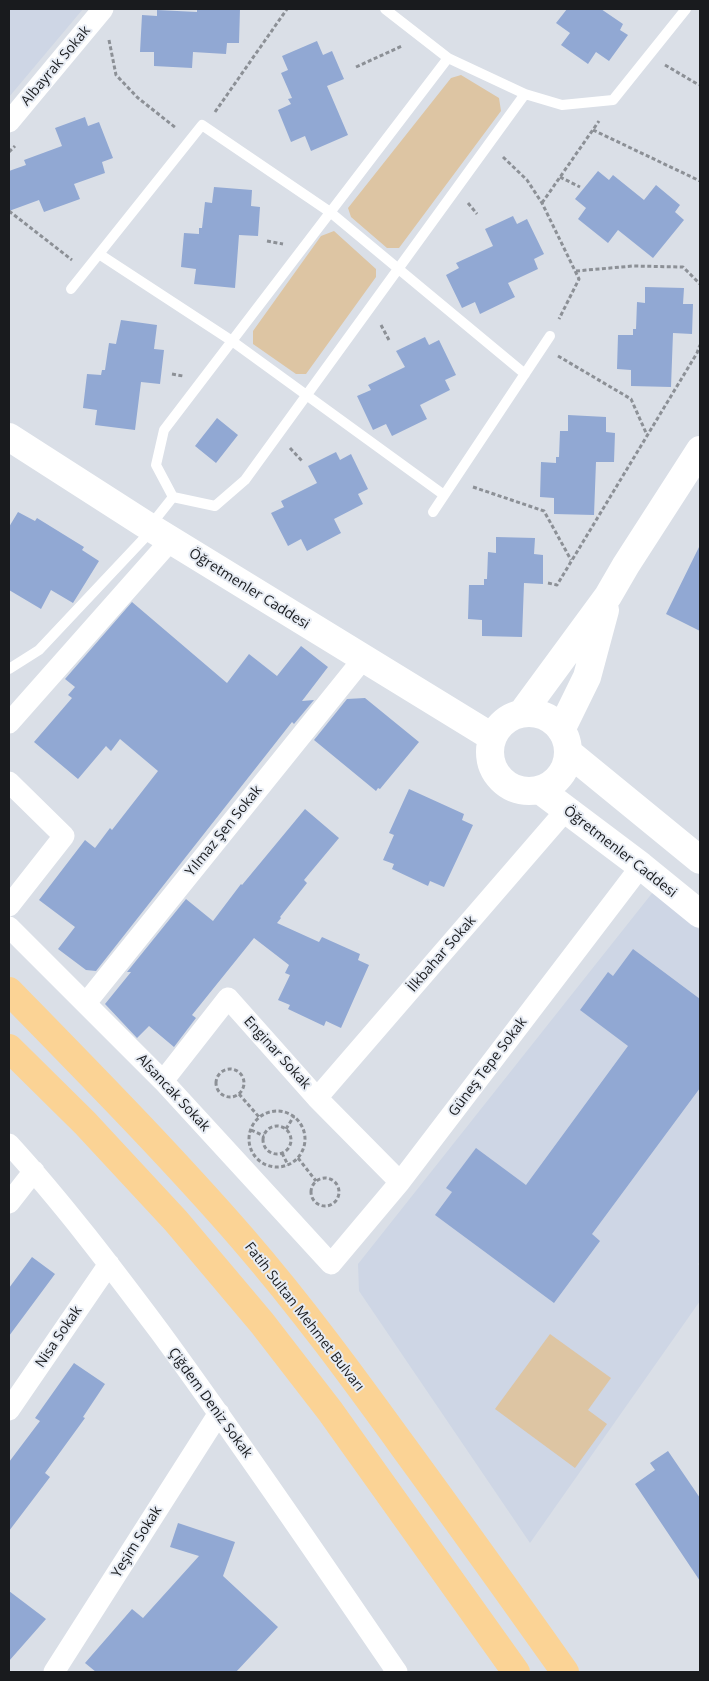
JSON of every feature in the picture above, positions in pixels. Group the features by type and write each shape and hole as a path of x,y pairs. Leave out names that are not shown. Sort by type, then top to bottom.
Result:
{"main road":[{"name":"Öğretmenler Caddesi","path":"9,437 363,660 492,738"},
{"path":"522,713 608,596 700,450"},
{"path":"608,596 587,677 564,741 566,764 560,776 540,790 527,791 515,789 504,782 496,773 491,762 492,738 499,726 510,718 522,713 544,716 554,722 564,741 700,860"},
{"name":"Öğretmenler Caddesi","path":"540,790 641,866 700,914"},
{"name":"Fatih Sultan Mehmet Bulvarı","path":"9,991 170,1157 244,1240 309,1320 383,1419 565,1672"},
{"path":"9,1048 85,1123 176,1221 262,1323 330,1411 516,1672"}],"street":[{"name":"Albayrak Sokak","path":"9,122 103,9"},
{"path":"9,723 158,532"},
{"name":"Yılmaz Şen Sokak","path":"86,1003 363,660"},
{"path":"9,782 64,836 9,906"},
{"name":"İlkbahar Sokak","path":"317,1098 566,810"},
{"name":"Güneş Tepe Sokak","path":"330,1264 400,1182 641,866"},
{"name":"Alsancak Sokak","path":"9,927 163,1081 330,1264"},
{"name":"Enginar Sokak","path":"163,1081 228,998 317,1098 400,1182"},
{"name":"Çiğdem Deniz Sokak","path":"9,1144 34,1171 109,1264 219,1413 398,1672"},
{"path":"9,1203 34,1171"},
{"name":"Nisa Sokak","path":"9,1410 109,1264"},
{"name":"Yeşim Sokak","path":"54,1672 219,1413"}],"lane":[{"path":"385,9 448,58 525,94 562,105 613,100 686,9"},
{"path":"9,669 39,650 158,532 172,497 156,465 164,430 448,58"},
{"path":"172,497 215,506 245,480 525,94"},
{"path":"70,289 202,125 330,212 525,374"},
{"path":"99,254 232,341 444,495"},
{"path":"433,512 550,336"}],"path":[{"path":"205,126 287,9"},
{"path":"108,37 116,75 138,98 191,139"},
{"path":"356,67 420,37"},
{"path":"649,56 699,85"},
{"path":"542,203 613,100"},
{"path":"593,130 700,181"},
{"path":"490,144 527,180 542,203 579,279 550,336"},
{"path":"560,177 580,186"},
{"path":"9,211 86,270"},
{"path":"576,271 633,266 683,267 700,284"},
{"path":"548,583 557,585 700,345"},
{"path":"543,347 631,399 647,435"},
{"path":"454,480 544,511 572,561"},
{"path":"230,1069 240,1074 244,1084 239,1094 229,1097 219,1092 215,1082 220,1072 230,1069"},
{"path":"239,1094 259,1117"},
{"path":"279,1110 294,1116 304,1130 305,1138 304,1146 298,1158 288,1165 272,1166 257,1158 250,1144 251,1130 259,1117 270,1111 279,1110"},
{"path":"286,1129 294,1116"},
{"path":"278,1126 286,1129 291,1135 291,1140 287,1150 276,1154 266,1149 264,1136 268,1129 278,1126"},
{"path":"251,1130 264,1136"},
{"path":"282,1153 288,1165"},
{"path":"298,1158 316,1181"},
{"path":"326,1178 336,1182 340,1193 335,1203 325,1206 315,1202 311,1191 316,1181 326,1178"}],"shaded area":[{"path":"9,9 83,9 9,97"},
{"path":"461,75 499,98 501,111 399,248 387,248 351,217 348,208 451,78"},
{"path":"334,231 376,269 376,277 306,374 296,374 253,344 253,331 321,236"},
{"path":"653,892 700,930 700,1262 698,1264 700,1267 700,1301 530,1543 359,1291 358,1264"},
{"path":"550,1334 611,1378 588,1410 607,1424 575,1468 495,1409"}],"building":[{"path":"197,9 240,9 239,43 227,43 226,54 193,52 192,68 154,66 154,52 140,52 142,15 157,16 157,10 197,12"},
{"path":"567,9 601,9 623,24 620,30 628,35 609,61 596,52 588,64 561,45 570,33 556,23"},
{"path":"317,41 323,55 332,51 344,79 327,86 348,135 311,151 305,136 291,142 278,110 291,104 288,99 292,98 281,73 288,70 282,56"},
{"path":"85,117 88,126 99,122 113,158 102,162 105,173 74,184 80,199 44,212 39,200 9,211 9,171 26,165 24,160 62,146 55,128"},
{"path":"598,171 609,180 613,175 644,200 656,185 680,205 675,212 684,220 653,258 618,230 608,243 578,219 586,208 575,199"},
{"path":"214,187 252,190 251,206 260,207 258,236 239,235 235,288 194,284 196,269 181,267 184,233 199,234 199,228 202,228 205,202 212,203"},
{"path":"513,216 517,224 527,219 544,254 534,259 538,269 508,283 515,297 480,314 475,302 462,308 446,275 459,268 456,263 493,246 485,229"},
{"path":"645,287 684,288 683,304 693,304 692,334 673,333 671,387 631,386 631,370 617,369 618,335 633,335 633,329 636,329 637,302 645,303"},
{"path":"121,320 157,325 154,349 164,350 160,384 141,382 135,430 95,425 97,410 83,408 87,374 101,375 102,370 105,370 109,343 116,344"},
{"path":"425,337 429,345 439,340 456,375 445,380 450,390 420,405 427,419 392,436 386,424 373,430 357,396 371,390 368,385 405,367 396,351"},
{"path":"568,415 606,417 606,432 615,433 614,462 596,462 594,515 554,514 554,498 540,497 541,462 556,463 556,457 559,457 560,431 568,431"},
{"path":"217,418 238,435 216,463 195,446"},
{"path":"336,452 340,460 351,454 368,489 358,494 363,504 334,519 341,533 307,551 301,539 288,546 271,513 284,507 281,501 317,483 308,466"},
{"path":"18,512 35,521 37,518 84,547 82,550 99,561 73,603 51,590 41,609 9,590 9,527"},
{"path":"496,537 535,538 534,554 543,555 543,584 524,583 522,637 482,636 482,620 468,619 469,585 484,585 484,579 487,579 488,552 496,553"},
{"path":"700,545 700,631 666,614"},
{"path":"132,602 227,683 249,654 277,676 301,646 328,667 302,701 314,700 294,724 292,722 96,971 86,970 58,949 75,927 39,900 85,840 95,848 110,828 112,830 158,771 120,739 111,751 106,746 78,779 34,742 72,698 68,695 75,687 65,679"},
{"path":"365,698 419,742 380,789 378,788 376,791 314,740 347,699"},
{"path":"409,789 464,814 462,820 473,825 444,887 430,881 428,886 392,869 394,864 383,860 394,835 389,833"},
{"path":"305,809 339,838 304,880 307,883 277,923 319,942 322,937 360,954 358,960 369,965 341,1028 326,1021 324,1026 288,1009 290,1005 278,1000 290,975 285,973 289,965 254,938 192,1015 196,1018 174,1047 149,1026 137,1038 105,1004 131,972 127,972 186,899 213,921 241,884"},
{"path":"633,949 700,999 700,1088 592,1234 600,1241 554,1303 435,1215 452,1192 446,1188 476,1148 526,1185 628,1046 580,1010 608,972 613,976"},
{"path":"32,1257 55,1274 9,1336 9,1288"},
{"path":"74,1363 105,1384 83,1417 85,1418 45,1473 50,1477 9,1531 9,1462 40,1421 35,1418"},
{"path":"668,1451 700,1498 700,1581 635,1484 655,1470 650,1463"},
{"path":"178,1523 235,1542 223,1576 278,1627 236,1672 96,1672 85,1663 132,1609 143,1618 199,1556 170,1547"},
{"path":"9,1591 46,1619 9,1661"}]}
